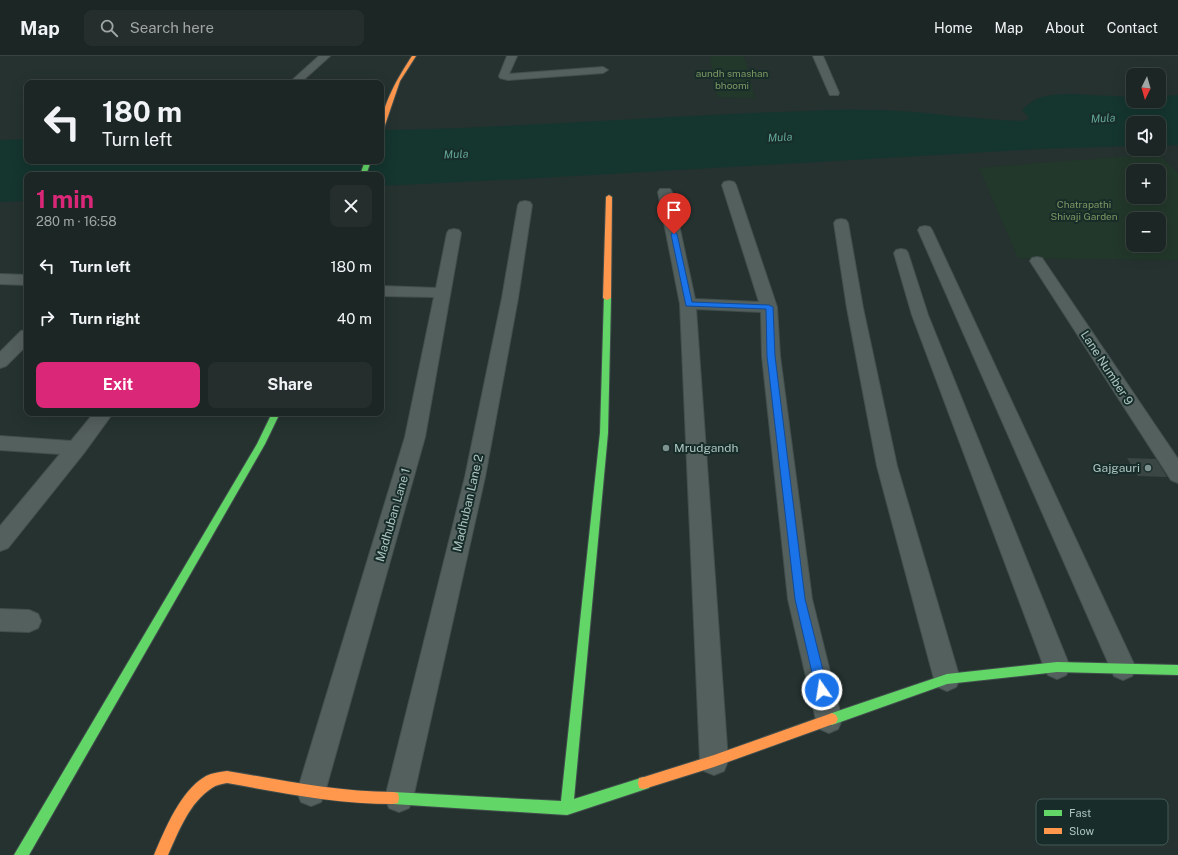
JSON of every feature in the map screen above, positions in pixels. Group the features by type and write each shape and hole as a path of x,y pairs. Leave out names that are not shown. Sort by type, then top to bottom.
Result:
{"street":[{"path":"297,80 324,56"},
{"path":"384,119 394,88 414,56"},
{"path":"512,56 504,74 504,76 508,78 603,70"},
{"path":"818,56 834,93"},
{"path":"729,185 769,307 771,356 800,599 829,720"},
{"path":"665,192 688,304 714,761"},
{"path":"567,808 604,433 608,197"},
{"name":"Madhuban Lane 2","path":"399,798 475,477 510,298 524,205"},
{"path":"841,223 858,323 886,466 947,679"},
{"path":"925,230 1123,668"},
{"name":"Madhuban Lane 1","path":"311,792 415,436 454,233"},
{"path":"901,253 920,315 1057,667"},
{"name":"Lane Number 9","path":"1037,261 1178,475"},
{"path":"0,279 24,280"},
{"path":"384,291 443,293"},
{"path":"688,304 769,307"},
{"path":"0,362 24,338"},
{"path":"0,542 102,416"},
{"path":"21,855 261,444 275,416"},
{"path":"0,444 76,448"},
{"path":"0,620 29,622"},
{"path":"161,855 181,813 195,794 210,781 227,777 311,792 360,798 399,798 567,808 714,761 947,679 1057,667 1178,670"}],"green space":[{"name":"aundh smashan bhoomi","path":"710,56 744,56 755,98 717,97"},
{"name":"Chatrapathi Shivaji Garden","path":"1132,156 1160,156 1178,173 1178,260 1018,258 979,168"}],"water":[{"name":"Mula","path":"1071,94 1126,97 1126,108 1166,108 1166,96 1178,95 1178,145 1166,146 1166,116 1126,116 1126,146 1040,149 384,186 384,172 24,172 24,201 0,202 0,140 24,139 24,164 384,164 384,130 487,127 700,115 838,110 903,111 1021,121 1027,120 1029,117 1022,111 1027,105 1044,96"}],"building":[{"name":"Gajgauri","path":"1127,458 1156,459 1167,477 1138,476"}],"traffic: fast":[{"path":"364,172 367,164"},
{"path":"567,808 604,433 607,298"},
{"path":"21,855 261,444 275,416"},
{"path":"832,719 947,679 1057,667 1178,670"},
{"path":"393,798 567,808 644,783"}],"traffic: slow":[{"path":"384,120 398,81 414,56"},
{"path":"607,298 609,197"},
{"path":"644,783 714,761 832,719"},
{"path":"161,855 181,813 195,794 210,781 227,777 311,792 360,798 393,798"}],"place":[{"name":"Mrudgandh","path":"666,448"},
{"name":"Gajgauri","path":"1148,468"}],"route":[{"path":"674,234 688,304 769,307 771,356 800,599 822,690"}]}
